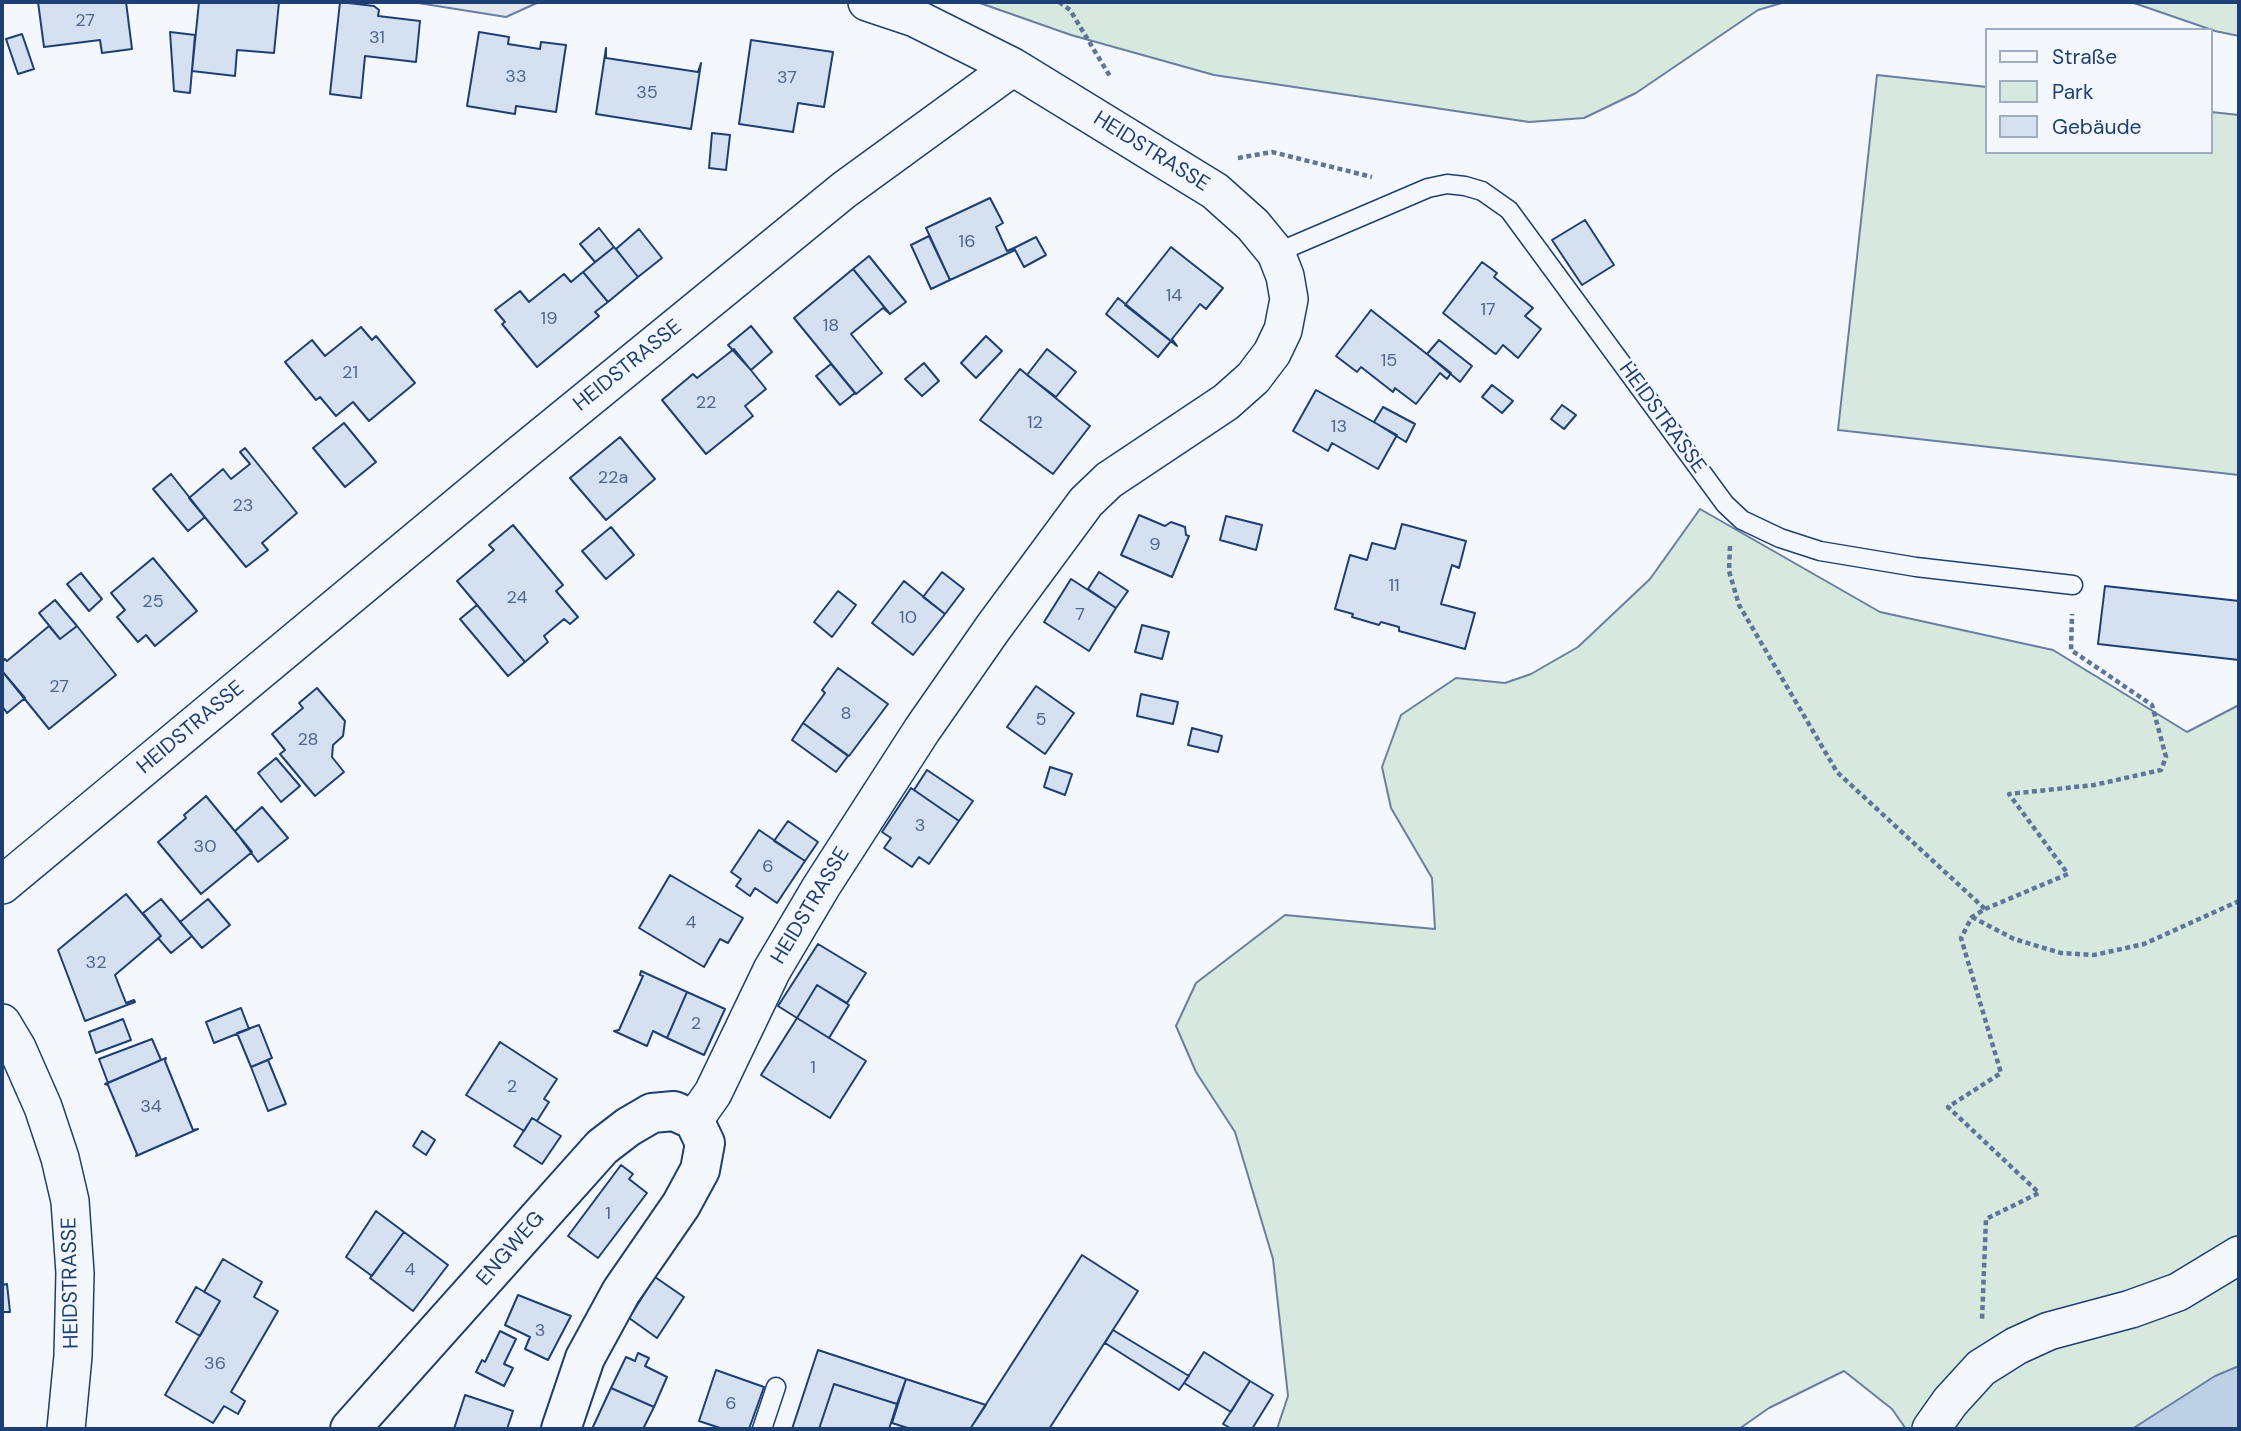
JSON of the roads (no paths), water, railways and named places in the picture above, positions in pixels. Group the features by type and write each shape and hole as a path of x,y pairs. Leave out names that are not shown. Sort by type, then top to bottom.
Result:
{"street":[{"path":"867,2 915,18 1013,66"},
{"name":"HEIDSTRASSE","path":"2,885 517,457 844,190 1013,66 1215,191 1253,225 1276,253 1285,276 1289,299 1283,330 1272,353 1253,378 1226,402 1109,480 1086,502 1065,529 922,730 821,887 772,970 713,1093 694,1120"},
{"name":"HEIDSTRASSE","path":"2,1023 17,1048 43,1107 60,1158 70,1201 75,1287 73,1356 66,1429"},
{"name":"ENGWEG","path":"350,1429 602,1147 652,1113 674,1111 694,1120"},
{"path":"561,1429 585,1358 621,1292 681,1205 699,1170 705,1143 694,1120"},
{"path":"1931,1429 1950,1402 1981,1368 2016,1346 2049,1331 2131,1309 2178,1292 2239,1255"}],"lane":[{"name":"HEIDSTRASSE","path":"1276,253 1428,188 1447,184 1465,186 1496,199 1509,210 1725,505 1742,520 1780,538 1820,551 1916,567 2073,585"},
{"path":"762,1429 776,1387"}],"water":[{"path":"2239,1366 2239,1429 2132,1429 2215,1376"}]}
